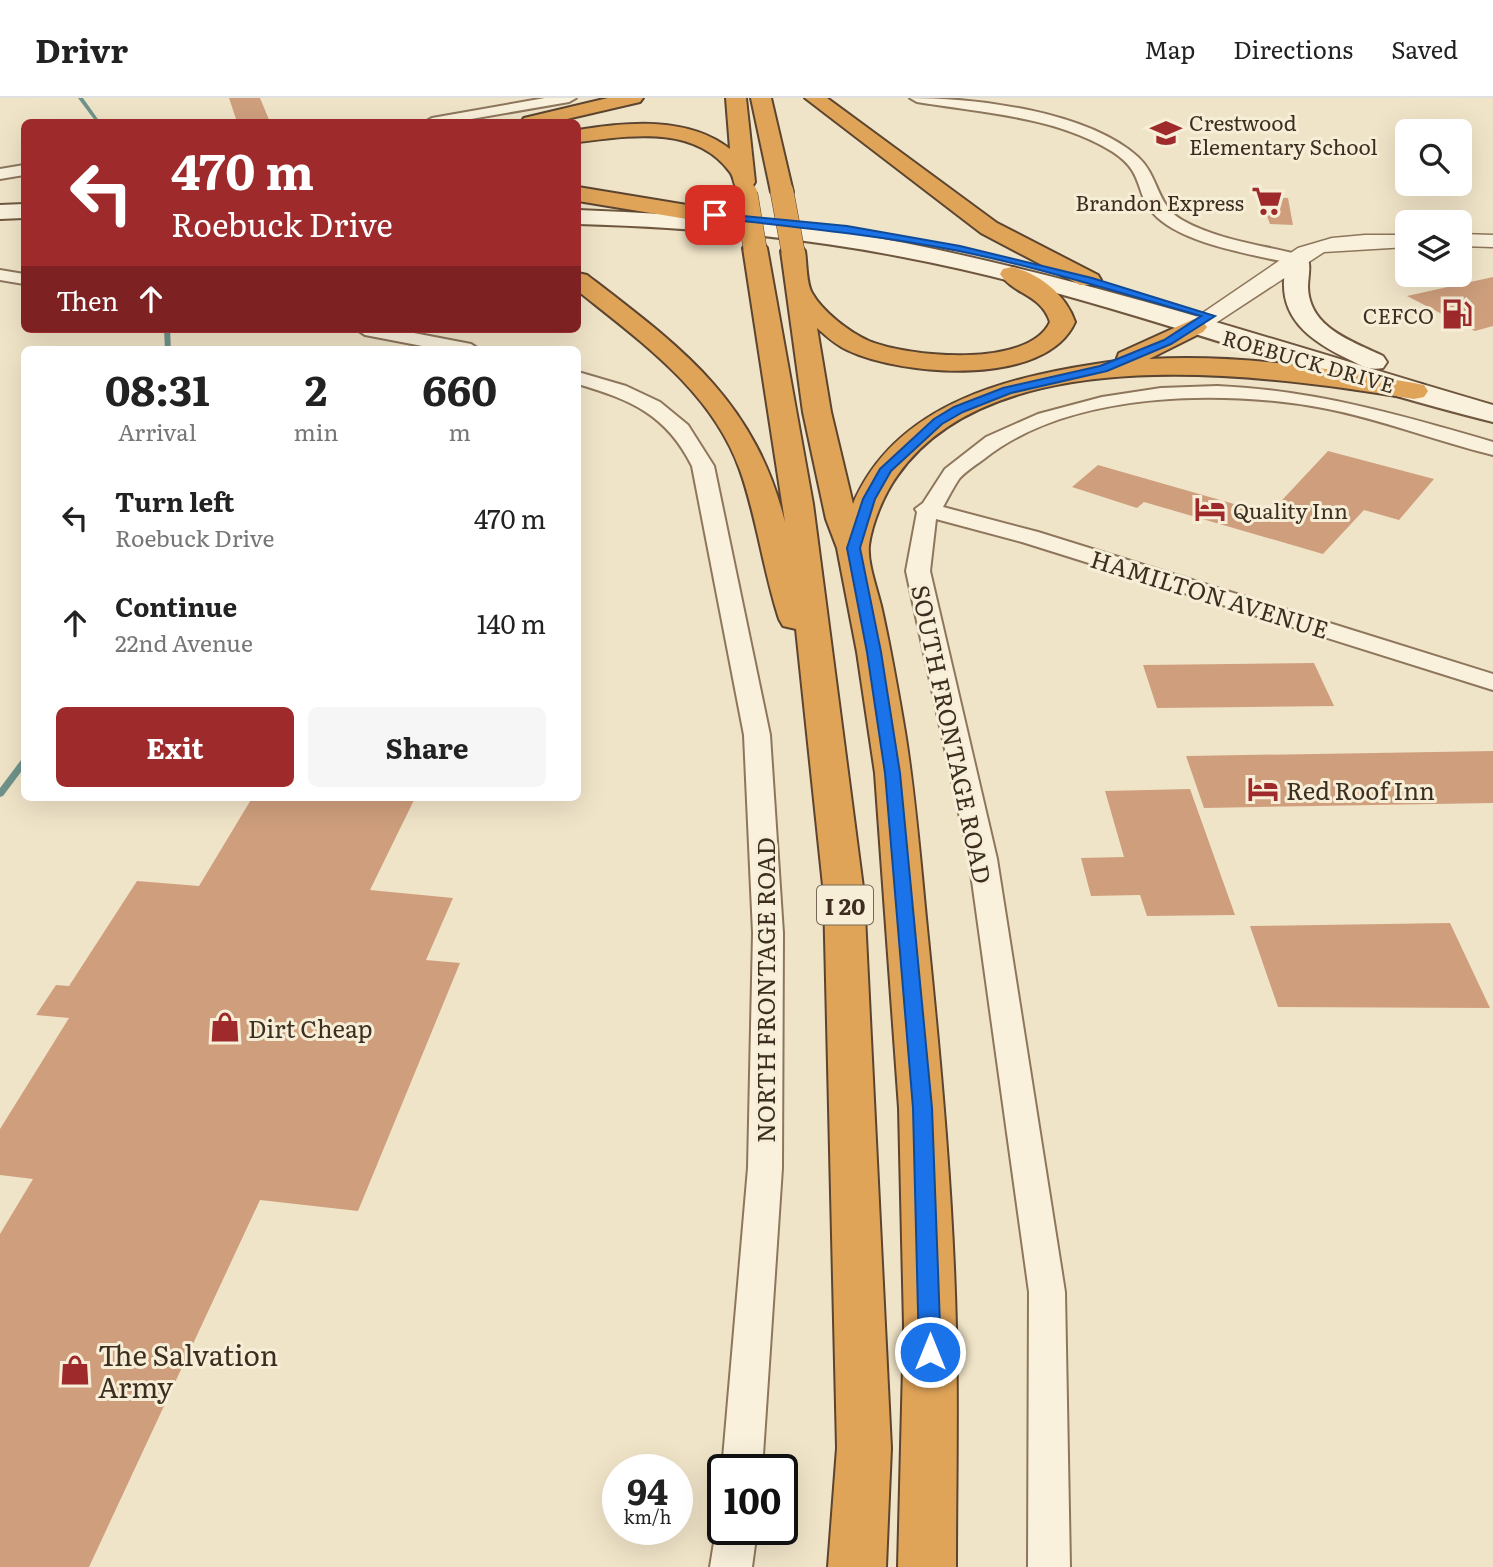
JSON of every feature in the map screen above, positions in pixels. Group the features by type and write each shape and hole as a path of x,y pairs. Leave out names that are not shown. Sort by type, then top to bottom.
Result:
{"highway":[{"path":"544,119 633,98"},
{"name":"I 20","path":"736,98 744,183 774,250 797,292 817,412 841,519 853,548 874,652 893,773 922,1108 930,1326 927,1567"},
{"name":"I 20","path":"761,98 782,192 774,250 796,491 844,895 864,1448 857,1567"},
{"path":"815,98 989,228 1089,280"},
{"path":"581,136 633,131 683,135 713,146 744,183"},
{"path":"581,194 693,213"},
{"path":"797,292 833,328 867,348 920,360 974,362 1032,350 1052,339 1059,330 1062,314 1053,299 1012,274"},
{"path":"581,282 649,336 693,376 714,400 742,442 758,481 782,583 820,688"},
{"path":"1104,369 1167,342 1202,321"},
{"path":"853,548 869,499 886,469 938,421 958,410 1007,391 1104,369 1192,364 1234,366 1414,391"}],"main road":[{"path":"581,208 693,213 843,234"},
{"path":"0,212 21,211"},
{"path":"581,218 667,220 843,234"},
{"path":"0,222 21,222"},
{"name":"ROEBUCK DRIVE","path":"843,234 960,248 1089,280 1202,321 1414,391 1493,414"},
{"name":"ROEBUCK DRIVE","path":"843,234 1376,363 1493,397"},
{"path":"1298,260 1297,299 1304,318 1332,340 1376,363"}],"street":[{"path":"449,119 569,98"},
{"path":"917,98 1042,119 1094,136 1129,156 1148,182 1155,205 1176,223 1202,233 1298,260 1395,242"},
{"path":"1042,119 1054,106"},
{"path":"0,174 21,170"},
{"path":"1472,240 1493,241"},
{"path":"1202,321 1298,260"},
{"path":"0,275 21,278"},
{"path":"385,333 451,346"},
{"name":"NORTH FRONTAGE ROAD","path":"581,379 634,396 656,408 676,421 693,442 704,466 757,735 768,933 765,1154 743,1454"},
{"name":"SOUTH FRONTAGE ROAD","path":"1049,1567 1047,1292 983,859 918,570 916,545 926,509 937,489 986,446 1086,406 1152,394 1230,392 1311,400 1384,416 1493,449"},
{"name":"HAMILTON AVENUE","path":"926,509 1030,537 1493,682"},
{"path":"731,1567 735,1545"}],"building":[{"path":"229,98 260,98 269,119 236,119"},
{"path":"1260,197 1288,198 1293,225 1270,224"},
{"path":"1493,277 1493,326 1475,331 1407,296 1448,287 1472,287 1472,282"},
{"path":"1328,451 1434,479 1399,520 1364,510 1323,554 1144,502 1137,508 1072,487 1098,465 1269,514"},
{"path":"1314,663 1334,706 1157,708 1143,665"},
{"path":"1493,751 1493,803 1204,808 1186,756"},
{"path":"1190,789 1235,915 1147,916 1140,895 1091,896 1081,858 1124,857 1105,791"},
{"path":"250,801 414,801 370,890 453,898 426,960 460,963 358,1211 260,1200 89,1567 0,1567 0,1234 33,1179 0,1175 0,1129 69,1018 36,1015 56,985 69,986 137,881 199,886"},
{"path":"1450,923 1490,1008 1278,1007 1250,926"}],"waterway":[{"path":"80,98 96,119"},
{"path":"167,333 168,346"},
{"path":"0,794 21,766"}],"place":[{"name":"Crestwood Elementary School","path":"1166,133"},
{"name":"Brandon Express","path":"1267,201"},
{"name":"CEFCO","path":"1457,314"},
{"name":"Quality Inn","path":"1210,509"},
{"name":"Red Roof Inn","path":"1263,789"},
{"name":"Dirt Cheap","path":"225,1027"},
{"name":"The Salvation Army","path":"75,1370"}],"route":[{"path":"715,215 847,229 960,248 1089,280 1210,316 1167,342 1104,369 1007,391 958,410 938,421 886,469 869,499 853,548 874,652 893,773 922,1108 930,1352"}]}
